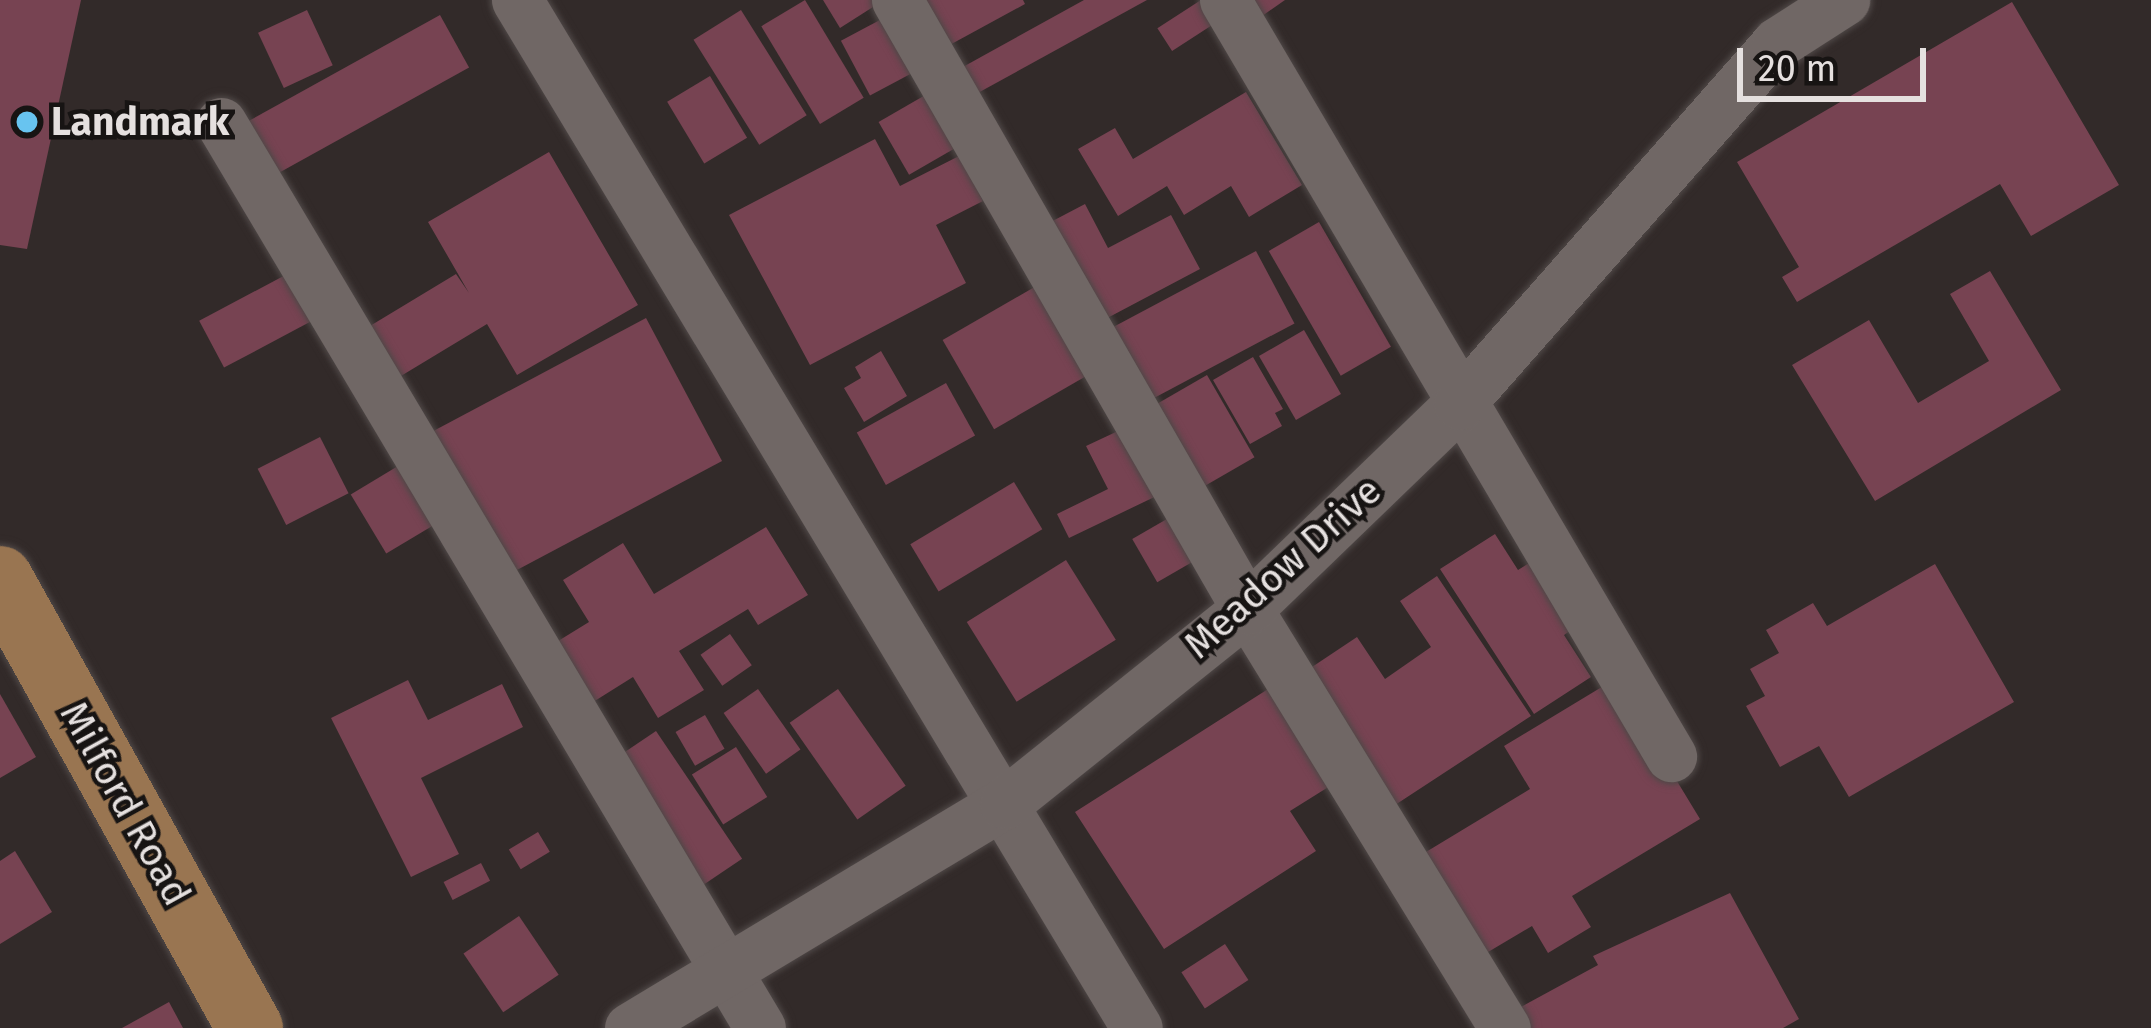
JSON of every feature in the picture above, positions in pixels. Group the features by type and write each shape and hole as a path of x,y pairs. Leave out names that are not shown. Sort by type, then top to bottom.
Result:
{"main road":[{"name":"Milford Road","path":"0,579 250,1028"}],"street":[{"path":"518,0 1137,1028"},
{"path":"897,0 1247,608 1504,1028"},
{"path":"1225,0 1671,756"},
{"name":"Meadow Drive","path":"630,1028 723,966 1005,803 1247,608 1460,404 1778,44 1844,0"},
{"path":"221,123 760,1028"}],"building":[{"name":"Landmark","path":"0,0 81,0 27,249 0,245"},
{"path":"805,0 864,98 820,124 761,26"},
{"path":"823,0 884,0 840,28"},
{"path":"921,0 1023,0 1025,4 946,47"},
{"path":"1084,0 1147,0 976,94 961,68"},
{"path":"1201,0 1216,23 1172,51 1157,28"},
{"path":"1240,0 1285,0 1255,21"},
{"path":"2012,2 2119,185 2031,236 2000,184 1797,302 1782,277 1799,267 1737,162"},
{"path":"307,10 333,65 284,88 258,33"},
{"path":"741,10 807,115 759,145 694,40"},
{"path":"893,13 922,68 870,95 841,41"},
{"path":"440,15 469,67 273,176 244,124"},
{"path":"710,76 747,138 704,163 667,102"},
{"path":"934,90 964,143 909,175 879,122"},
{"path":"1246,92 1302,185 1249,217 1231,186 1184,215 1167,186 1118,216 1078,149 1115,128 1133,159"},
{"path":"875,139 900,186 959,156 983,201 936,225 966,283 810,365 729,215"},
{"path":"549,152 638,305 517,375 487,324 391,382 360,332 456,274 469,293 428,222"},
{"path":"1085,204 1108,248 1171,215 1200,269 1096,324 1043,226"},
{"path":"1319,222 1391,347 1341,376 1269,251"},
{"path":"1256,251 1294,323 1140,406 1101,333"},
{"path":"1990,271 2061,390 1875,501 1792,365 1869,320 1918,403 1989,361 1950,294"},
{"path":"291,272 316,319 224,368 199,321"},
{"path":"1050,278 1102,367 994,429 943,340"},
{"path":"646,318 722,461 507,576 431,433"},
{"path":"1304,330 1341,394 1296,420 1259,356"},
{"path":"881,351 907,396 864,422 844,388 861,378 855,367"},
{"path":"1253,357 1283,409 1275,413 1282,426 1250,444 1213,380"},
{"path":"1207,375 1254,457 1203,487 1156,404"},
{"path":"946,383 975,435 886,485 857,432"},
{"path":"1135,423 1169,490 1069,538 1057,514 1108,489 1086,446"},
{"path":"320,437 349,493 286,525 258,469"},
{"path":"403,463 439,522 386,554 351,494"},
{"path":"1014,482 1042,529 939,591 910,544"},
{"path":"1179,512 1204,555 1157,582 1132,539"},
{"path":"766,527 808,595 758,625 748,609 679,651 704,690 658,718 633,677 574,714 537,654 589,622 563,580 623,543 654,594"},
{"path":"1495,534 1518,570 1543,554 1586,620 1564,635 1591,677 1534,714 1440,569"},
{"path":"1066,560 1116,640 1017,702 967,622"},
{"path":"1935,564 2014,702 1849,797 1819,746 1780,767 1746,706 1765,696 1750,669 1779,653 1766,630 1813,603 1827,626"},
{"path":"1437,576 1531,716 1392,807 1303,673 1357,637 1385,679 1431,647 1400,601"},
{"path":"730,634 752,665 722,686 701,655"},
{"path":"1615,679 1700,819 1572,896 1591,927 1548,953 1532,926 1478,958 1416,858 1530,789 1504,746"},
{"path":"408,680 428,720 502,684 523,727 421,778 459,854 411,877 331,718"},
{"path":"1276,684 1338,781 1290,811 1316,851 1164,949 1075,812"},
{"path":"758,689 800,750 766,774 724,713"},
{"path":"838,689 906,786 857,820 790,723"},
{"path":"0,694 36,757 0,778"},
{"path":"705,715 724,749 695,766 676,732"},
{"path":"656,731 742,859 689,894 603,767"},
{"path":"736,747 767,797 723,825 692,775"},
{"path":"538,832 550,852 521,869 509,850"},
{"path":"15,851 52,912 0,944 0,861"},
{"path":"481,863 490,881 453,900 444,882"},
{"path":"1730,893 1799,1019 1783,1028 1518,1028 1510,1013 1598,965 1593,956"},
{"path":"519,916 559,975 503,1012 463,953"},
{"path":"1225,944 1248,980 1205,1008 1181,972"},
{"path":"169,1002 183,1028 122,1028"}],"place":[{"name":"Landmark","path":"27,122"}]}
